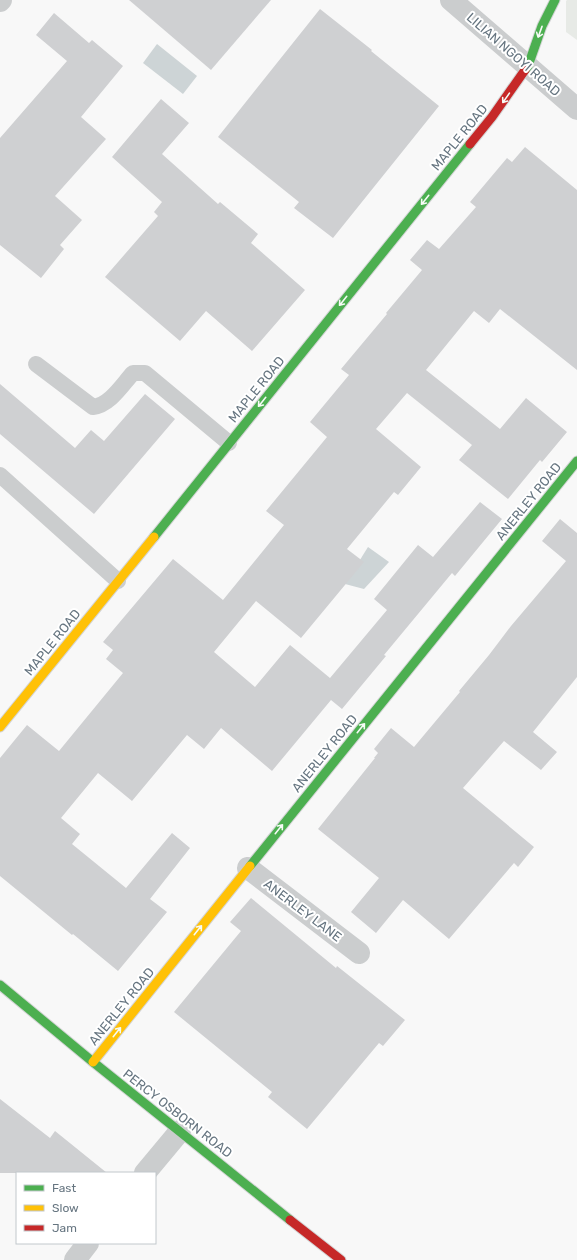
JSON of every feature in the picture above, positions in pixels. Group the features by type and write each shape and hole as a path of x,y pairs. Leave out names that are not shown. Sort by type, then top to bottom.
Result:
{"street":[{"name":"LILIAN NGOYI ROAD","path":"451,0 577,108"},
{"name":"MAPLE ROAD","path":"0,727 492,117 528,66 542,26 555,0"},
{"name":"ANERLEY ROAD","path":"93,1062 577,461"},
{"name":"ANERLEY LANE","path":"248,868 359,952"},
{"name":"PERCY OSBORN ROAD","path":"0,985 93,1062 340,1260"},
{"path":"146,1172 180,1131"},
{"path":"74,1260 87,1244"}],"lane":[{"path":"36,364 93,407 101,406 133,373 145,373 229,443"},
{"path":"0,475 118,581"}],"shaded area":[{"path":"567,0 577,0 577,40 566,32"},
{"path":"157,44 197,76 183,94 143,63"},
{"path":"368,547 389,562 364,589 345,584"}],"building":[{"path":"129,0 271,0 211,70"},
{"path":"320,9 439,106 333,238 294,208 299,202 218,137"},
{"path":"54,13 89,43 92,40 123,66 81,117 106,139 55,196 82,220 60,245 64,249 41,278 0,245 0,138 67,61 36,35"},
{"path":"161,99 189,123 162,154 218,204 220,202 258,234 251,243 305,290 252,351 206,311 180,341 105,277 158,216 154,212 162,202 112,157"},
{"path":"525,147 577,190 577,370 500,309 489,323 474,311 426,370 500,429 526,398 567,432 542,462 540,460 508,499 459,460 472,445 407,393 376,429 421,467 398,495 394,492 347,549 364,562 301,638 256,601 214,652 255,687 290,645 330,678 387,610 374,599 418,545 433,557 480,502 502,519 455,576 452,573 384,655 386,656 342,709 331,700 272,771 221,728 204,749 187,735 132,801 98,773 61,818 80,834 72,844 126,888 172,833 190,848 150,899 167,912 118,971 0,876 0,758 27,725 59,751 123,673 106,659 113,650 103,642 173,559 223,600 284,525 266,511 327,437 310,422 349,375 341,369 422,270 410,260 427,240 439,249 476,207 470,202 507,158 512,162"},
{"path":"0,384 75,448 91,430 104,441 145,394 175,419 94,514 0,434"},
{"path":"560,519 577,533 577,677 533,732 557,752 541,770 504,741 463,788 534,847 518,867 514,863 449,939 403,900 376,933 351,912 379,878 318,829 375,758 378,753 374,749 391,728 414,747 460,692 459,691 511,626 566,561 542,541"},
{"path":"251,898 336,968 337,966 405,1020 383,1046 379,1043 307,1129 268,1097 272,1092 174,1012 241,931 230,922"},
{"path":"0,1099 50,1138 55,1131 106,1172 16,1172 0,1173"}],"traffic: fast":[{"path":"525,70 528,66 542,26 555,0"},
{"path":"154,537 470,144"},
{"path":"250,866 577,461"},
{"path":"0,985 93,1062 290,1220"}],"traffic: slow":[{"path":"0,727 154,537"},
{"path":"93,1062 250,866"}],"traffic: jam":[{"path":"470,144 492,117 525,70"},
{"path":"290,1220 341,1260"}]}
